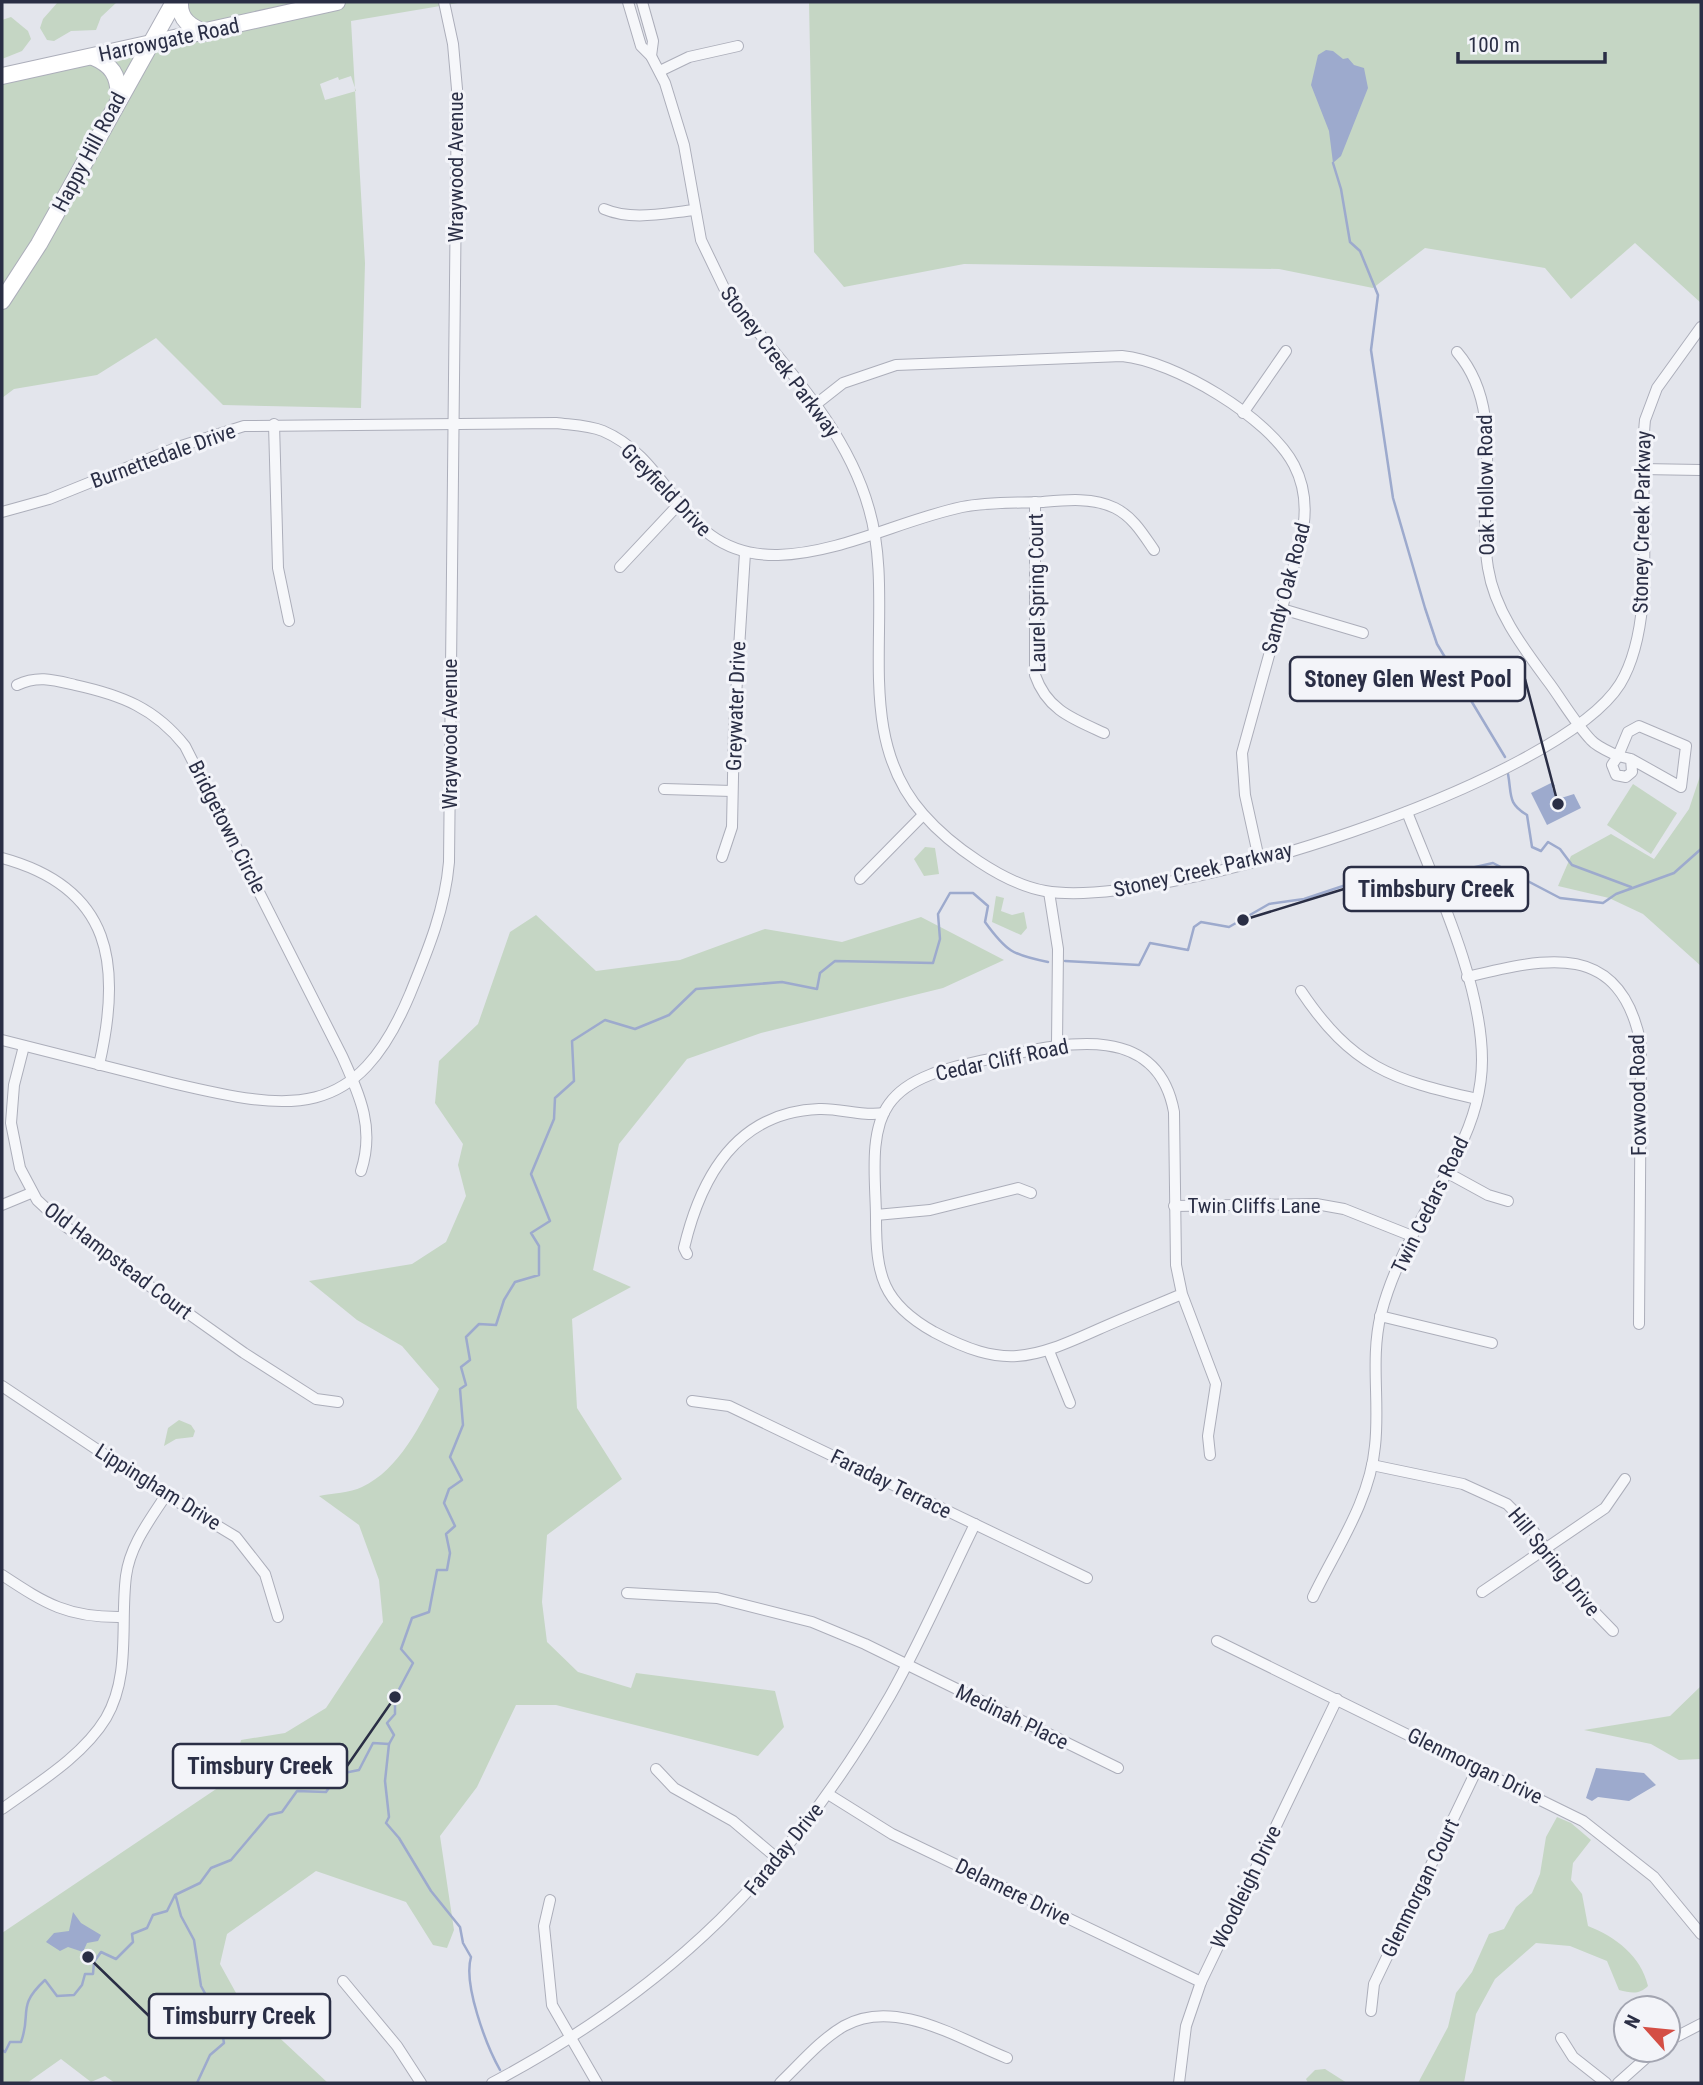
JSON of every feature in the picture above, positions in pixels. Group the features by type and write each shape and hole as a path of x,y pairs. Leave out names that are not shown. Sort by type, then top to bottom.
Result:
{"main road":[{"name":"Happy Hill Road","path":"2,301 40,244 119,95 174,2"},
{"path":"180,2 184,19 193,28 206,33"},
{"name":"Harrowgate Road","path":"2,76 337,2"},
{"path":"93,57 113,69 119,95"}],"street":[{"name":"Wraywood Avenue","path":"2,1040 264,1103 312,1098 352,1079 378,1054 396,1027 432,942 444,897 449,840 457,89 453,44 444,2"},
{"name":"Stoney Creek Parkway","path":"628,2 641,46 660,71 684,145 707,259 727,294 815,405 857,474 875,533 879,558 884,740 898,780 923,815 950,840 1002,876 1049,892 1129,891 1259,859 1378,824 1549,744 1597,712 1619,684 1639,632 1645,420 1650,404 1667,374 1701,327"},
{"name":"Stoney Creek Parkway","path":"642,2 653,41 651,56"},
{"path":"660,71 690,57 738,47"},
{"path":"604,209 640,216 695,210"},
{"path":"1242,413 1286,351"},
{"name":"Oak Hollow Road","path":"1457,352 1473,371 1484,403 1485,542 1493,589 1505,618 1591,741 1618,757"},
{"name":"Sandy Oak Road","path":"815,405 844,383 896,365 1122,356 1166,365 1242,413 1287,452 1301,481 1305,500 1304,529 1242,753 1245,795 1259,859"},
{"name":"Greyfield Drive","path":"454,424 556,423 604,432 634,452 713,539 745,552 797,553 962,507 1087,501 1115,508 1132,521 1154,550"},
{"name":"Burnettedale Drive","path":"2,512 49,499 226,430 274,425 454,424"},
{"path":"274,425 278,568 289,621"},
{"path":"1642,469 1700,470"},
{"name":"Laurel Spring Court","path":"1035,502 1035,675 1040,689 1054,707 1104,733"},
{"path":"620,566 679,504"},
{"name":"Greywater Drive","path":"722,857 730,838 745,552"},
{"path":"1282,608 1363,633"},
{"name":"Bridgetown Circle","path":"17,685 38,678 117,695 148,710 175,732 201,775 365,1109 368,1128 360,1171"},
{"path":"1618,757 1631,759 1681,787 1686,746 1639,726 1628,732 1612,765 1619,777 1626,777 1632,772 1631,759"},
{"path":"664,789 732,791"},
{"name":"Twin Cedars Road","path":"1313,1597 1362,1498 1373,1465 1376,1434 1375,1364 1380,1316 1412,1236 1468,1127 1477,1099 1481,1039 1467,977 1407,812"},
{"path":"860,879 923,815"},
{"path":"2,858 33,867 62,885 75,897 96,928 108,960 111,987 110,1018 99,1065"},
{"path":"1049,892 1058,949 1057,1044"},
{"name":"Foxwood Road","path":"1467,977 1534,961 1579,964 1608,981 1632,1013 1641,1045 1639,1324"},
{"path":"1301,991 1334,1035 1363,1060 1403,1080 1477,1099"},
{"name":"Cedar Cliff Road","path":"884,1113 897,1095 925,1078 969,1064 1057,1044 1117,1047 1142,1057 1160,1073 1170,1092 1174,1112 1176,1265 1182,1294 1216,1384 1208,1436 1210,1455"},
{"name":"Old Hampstead Court","path":"24,1046 14,1085 11,1123 20,1168 31,1193 65,1226 244,1353 316,1399 338,1402"},
{"path":"687,1254 684,1248 699,1196 716,1165 742,1137 768,1121 799,1111 836,1109 864,1114 884,1113 877,1136 876,1216 879,1271 889,1295 913,1320 962,1347 990,1355 1027,1356 1049,1351 1182,1294"},
{"path":"1446,1172 1488,1195 1508,1201"},
{"path":"876,1216 930,1210 1018,1188 1031,1193"},
{"path":"2,1205 31,1193"},
{"name":"Twin Cliffs Lane","path":"1174,1206 1316,1204 1344,1209 1412,1236"},
{"path":"1380,1316 1492,1343"},
{"path":"1049,1351 1070,1403"},
{"name":"Lippingham Drive","path":"2,1386 166,1495 221,1525 247,1547 265,1574 278,1618"},
{"name":"Faraday Terrace","path":"692,1401 729,1406 1087,1578"},
{"name":"Hill Spring Drive","path":"1373,1465 1480,1490 1519,1514 1578,1595 1613,1631"},
{"path":"1482,1591 1605,1508 1625,1479"},
{"path":"2,1809 89,1741 107,1716 118,1689 130,1559 141,1534 166,1495"},
{"name":"Faraday Drive","path":"492,2083 570,2040 669,1968 733,1909 778,1859 828,1794 906,1666 975,1524"},
{"path":"2,1575 60,1611 92,1618 123,1617"},
{"name":"Medinah Place","path":"627,1593 717,1598 788,1614 838,1631 1118,1768"},
{"name":"Glenmorgan Drive","path":"1217,1641 1560,1808 1606,1837 1656,1879 1701,1934"},
{"name":"Woodleigh Drive","path":"1179,2083 1186,2026 1201,1982 1338,1699"},
{"name":"Glenmorgan Court","path":"1371,2011 1374,1984 1478,1767"},
{"path":"656,1769 674,1788 726,1816 778,1859"},
{"name":"Delamere Drive","path":"828,1794 892,1834 1201,1982"},
{"path":"550,1900 544,1926 549,1989 555,2012 597,2083"},
{"path":"343,1981 397,2046 421,2083"},
{"path":"780,2083 845,2025 880,2016 912,2019 1007,2058"},
{"path":"1682,2034 1701,2024"},
{"path":"1561,2038 1573,2057 1606,2083"},
{"path":"1618,2083 1639,2064"}],"green space":[{"path":"58,2 117,2 101,17 96,30 71,31 54,41 47,40 40,28 43,19"},
{"path":"180,2 464,2 351,21 355,88 351,76 339,80 338,77 320,84 325,100 355,91 365,263 361,408 223,405 156,338 97,375 14,389 2,398 2,76 204,33"},
{"path":"809,2 1701,2 1701,303 1635,243 1571,299 1545,268 1425,248 1373,288 1279,269 964,264 844,287 814,252"},
{"path":"11,17 28,31 31,39 22,51 2,59 2,20"},
{"path":"1701,773 1701,966 1643,914 1609,898 1558,886 1571,856 1611,834 1654,859 1689,809"},
{"path":"1633,784 1677,813 1651,854 1607,825"},
{"path":"925,847 935,848 939,874 924,876 914,859"},
{"path":"996,896 1004,898 1001,911 1012,915 1024,912 1027,928 1021,935 992,922"},
{"path":"536,915 596,971 680,960 765,929 842,942 921,917 1004,960 943,988 761,1033 687,1059 619,1144 593,1270 631,1287 572,1319 577,1408 622,1479 547,1535 542,1602 547,1642 578,1672 631,1688 636,1673 775,1691 784,1727 758,1756 556,1705 516,1705 477,1787 440,1836 454,1930 447,1948 433,1945 406,1902 316,1871 227,1934 220,1964 241,2002 328,2083 115,2083 105,2076 91,2082 61,2059 27,2083 2,2083 2,1933 231,1779 241,1740 285,1733 326,1708 383,1622 379,1580 359,1525 319,1496 357,1489 387,1469 408,1445 439,1389 402,1346 357,1320 309,1281 412,1264 446,1242 466,1196 458,1165 463,1144 435,1103 439,1061 478,1024 510,932"},
{"path":"179,1420 191,1425 195,1431 193,1437 176,1439 164,1446 168,1428"},
{"path":"1701,1686 1701,1759 1679,1760 1651,1744 1584,1730 1670,1716"},
{"path":"1557,1817 1571,1823 1591,1840 1573,1863 1571,1880 1582,1894 1588,1926 1626,1949 1640,1966 1648,1986 1635,1993 1619,1990 1607,1961 1570,1946 1536,1943 1495,1979 1476,2014 1464,2083 1418,2083 1448,2027 1456,1993 1472,1972 1489,1934 1504,1929 1516,1907 1532,1893 1540,1874 1546,1837"},
{"path":"1325,2069 1347,2083 1308,2083 1306,2079 1315,2070"}],"water":[{"path":"1326,50 1333,51 1343,59 1348,58 1354,65 1364,68 1368,88 1341,156 1333,163 1329,131 1311,85 1318,55"},
{"path":"1553,782 1555,786 1552,788 1558,799 1574,794 1581,808 1547,825 1531,793"},
{"path":"1596,1768 1644,1773 1656,1785 1629,1801 1598,1797 1592,1801 1586,1798"},
{"path":"73,1912 81,1923 101,1935 98,1941 87,1943 83,1952 68,1947 60,1951 46,1942 54,1933 69,1931"}],"waterway":[{"path":"1333,163 1341,189 1350,242 1360,251 1378,295 1371,350 1393,498 1437,644 1505,757"},
{"path":"1508,774 1513,802 1527,815 1532,847 1541,851 1548,842 1560,849 1572,865 1631,887"},
{"path":"1440,875 1493,863 1560,898 1603,903 1616,894 1674,873 1701,849"},
{"path":"1065,961 1139,965 1150,943 1188,950 1194,927 1201,922 1229,927 1269,904 1304,899 1343,886 1423,878"},
{"path":"2,2050 5,2052 10,2042 21,2042 28,2004 36,1989 45,1980 57,1996 74,1995 82,1985 85,1974 93,1974 94,1962 101,1952 116,1959 133,1942 132,1934 147,1928 153,1915 167,1911 175,1895 200,1883 211,1868 231,1860 269,1815 282,1812 297,1791 326,1792 339,1774 359,1770 373,1743 389,1744 394,1735 387,1723 395,1714 395,1697 413,1663 401,1649 412,1618 429,1612 437,1570 447,1570 450,1553 446,1534 455,1526 444,1503 449,1489 462,1480 450,1457 463,1425 460,1389 466,1385 461,1367 470,1360 466,1337 479,1324 496,1325 504,1300 515,1282 539,1275 539,1246 531,1233 550,1221 531,1174 554,1119 555,1098 574,1081 572,1041 605,1020 635,1029 669,1015 696,989 782,982 817,989 820,973 835,961 933,963 940,939 938,914 950,893 973,893 988,906 985,922 1005,946 1026,957 1048,962"},
{"path":"389,1744 385,1781 389,1817 386,1823 399,1838 431,1891 460,1927 463,1943 471,1957 470,1983 477,2014 500,2070"},
{"path":"176,1897 181,1916 194,1940 201,1986 220,2021 224,2043 210,2055 197,2083"},
{"path":"83,1952 94,1961"}],"place":[{"name":"Stoney Glen West Pool","path":"1558,804"},
{"name":"Timbsbury Creek","path":"1243,920"},
{"name":"Timsbury Creek","path":"395,1697"},
{"name":"Timsburry Creek","path":"88,1957"}]}
